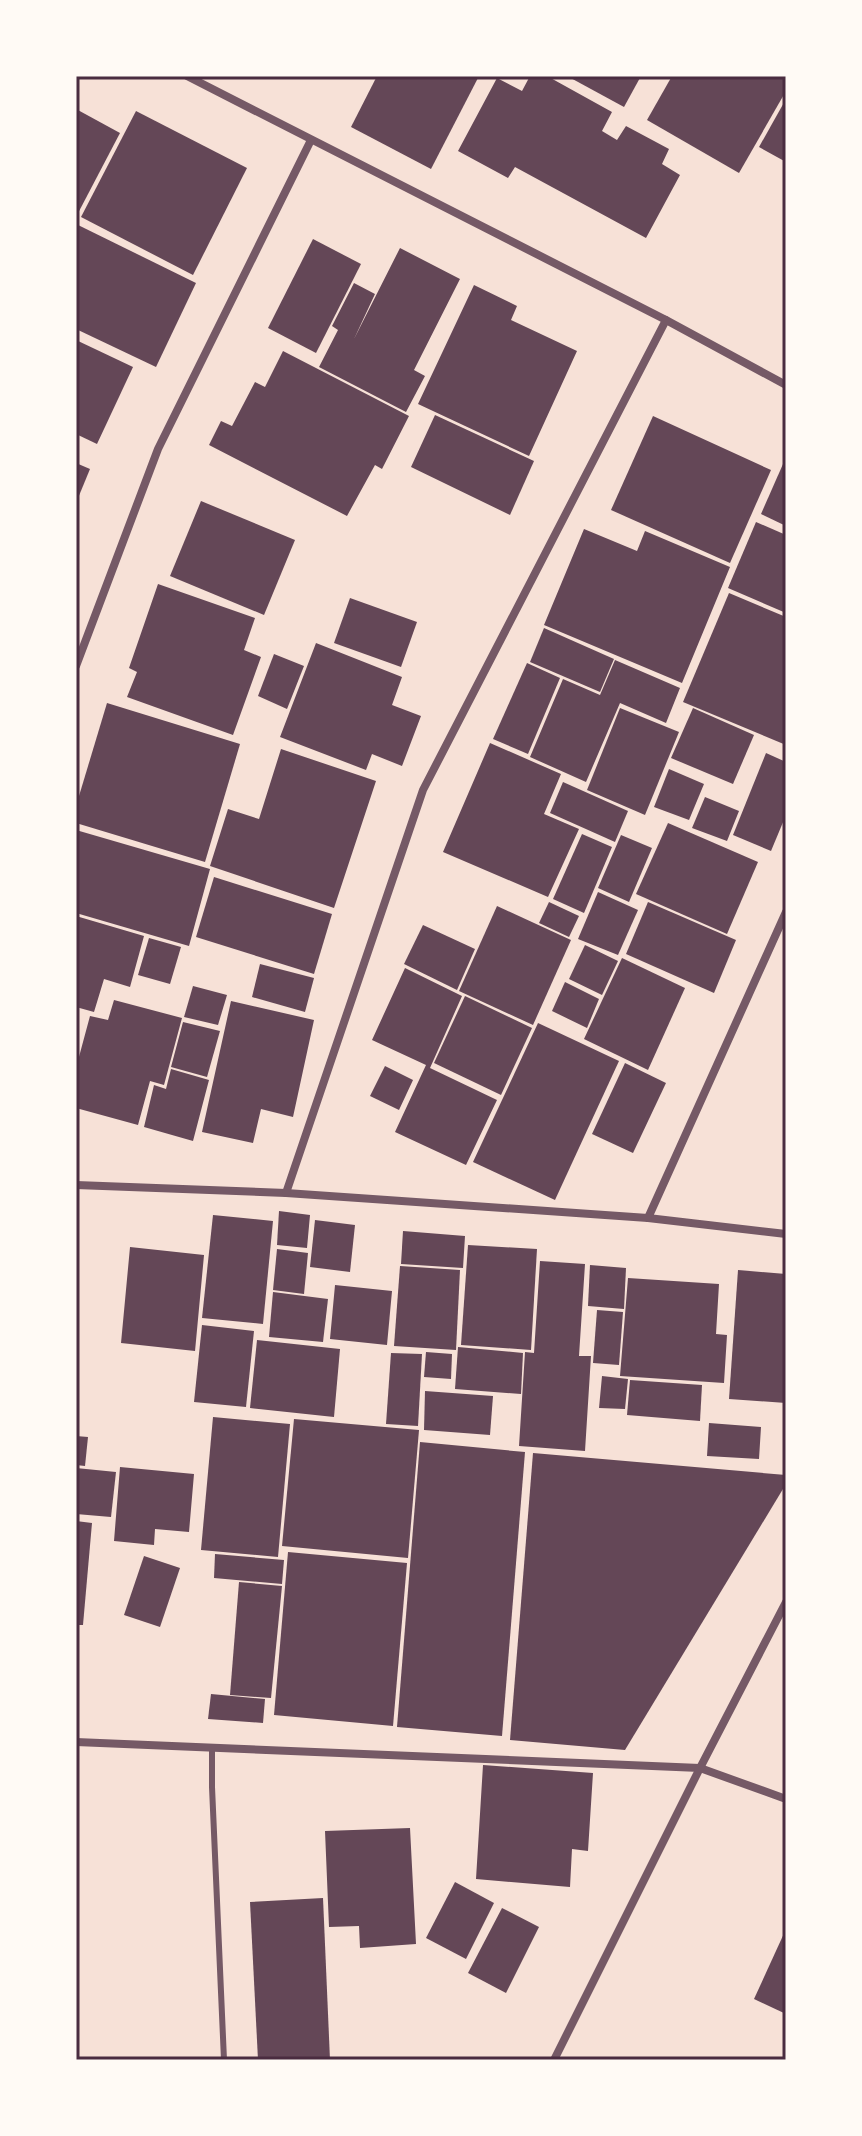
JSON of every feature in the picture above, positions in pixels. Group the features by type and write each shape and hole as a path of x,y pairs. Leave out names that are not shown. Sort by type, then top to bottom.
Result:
{"street":[{"path":"187,76 666,320 786,385"},
{"path":"76,666 158,449 311,140"},
{"path":"286,1193 423,790 666,320"},
{"path":"648,1218 786,912"},
{"path":"76,1185 286,1193 648,1218 786,1234"},
{"path":"554,2060 786,1602"},
{"path":"76,1742 700,1768 786,1799"}],"lane":[{"path":"212,1749 224,2060"}],"building":[{"path":"377,76 479,76 431,169 351,127"},
{"path":"530,76 547,76 612,112 602,131 617,140 626,126 669,149 662,164 680,175 646,238 515,167 508,178 458,151 497,78 522,91"},
{"path":"567,76 641,76 624,107"},
{"path":"672,76 786,76 786,91 739,173 647,120"},
{"path":"786,99 786,162 759,147"},
{"path":"76,109 120,133 76,217"},
{"path":"136,111 247,168 193,275 81,217"},
{"path":"76,224 196,283 156,367 76,329"},
{"path":"313,239 361,264 316,353 268,328"},
{"path":"400,248 460,279 414,370 425,376 406,412 319,367 338,330 332,326 354,283 375,294 354,339"},
{"path":"474,285 517,306 511,320 577,351 529,456 418,404"},
{"path":"76,340 133,367 97,444 76,434"},
{"path":"283,351 409,416 382,469 375,465 347,516 209,445 221,421 232,426 255,382 265,387"},
{"path":"435,415 534,461 510,515 411,467"},
{"path":"653,416 771,470 730,563 611,510"},
{"path":"76,463 90,469 76,503"},
{"path":"783,464 786,465 786,526 761,514"},
{"path":"201,501 295,540 264,615 170,576"},
{"path":"756,522 786,535 786,613 728,588"},
{"path":"584,529 637,551 645,531 730,567 682,683 544,625"},
{"path":"158,584 255,618 244,650 261,657 233,735 127,697 137,672 129,668"},
{"path":"729,593 786,617 786,745 683,702"},
{"path":"350,598 417,622 401,667 334,643"},
{"path":"544,628 614,659 600,692 530,662"},
{"path":"316,643 402,677 392,705 421,716 402,766 372,754 366,770 280,737"},
{"path":"274,654 304,666 287,709 258,696"},
{"path":"615,660 680,688 666,723 620,703 586,782 530,757 563,679 600,695"},
{"path":"527,663 560,678 528,754 493,739"},
{"path":"107,703 240,744 205,862 76,823 76,806"},
{"path":"620,708 679,732 645,815 587,790"},
{"path":"693,708 754,735 733,784 671,758"},
{"path":"490,743 561,774 544,814 579,829 548,897 443,852"},
{"path":"281,749 376,781 334,908 210,866 228,809 259,819"},
{"path":"766,753 786,762 786,815 771,851 733,835"},
{"path":"669,769 704,784 689,820 654,807"},
{"path":"563,782 628,811 615,842 550,813"},
{"path":"705,797 739,811 727,841 692,828"},
{"path":"668,823 758,862 727,934 636,894"},
{"path":"76,830 210,869 189,946 76,913"},
{"path":"582,834 612,847 584,913 553,899"},
{"path":"621,835 652,848 629,902 598,888"},
{"path":"214,877 332,914 314,974 196,937"},
{"path":"598,892 638,910 618,955 578,939"},
{"path":"549,902 579,916 569,937 539,923"},
{"path":"648,902 736,940 714,993 626,954"},
{"path":"497,906 571,940 533,1025 459,991"},
{"path":"76,916 144,936 130,987 104,979 94,1012 76,1007"},
{"path":"423,925 475,949 457,990 404,964"},
{"path":"149,938 181,947 170,984 138,975"},
{"path":"585,945 618,961 602,995 569,979"},
{"path":"622,958 685,988 648,1070 584,1039"},
{"path":"260,964 314,978 305,1012 252,997"},
{"path":"405,968 462,996 430,1068 497,1100 466,1165 395,1132 426,1065 372,1040"},
{"path":"565,982 599,999 587,1028 552,1011"},
{"path":"193,986 227,995 218,1025 184,1017"},
{"path":"465,996 532,1028 501,1095 434,1063"},
{"path":"114,1000 182,1018 164,1085 150,1081 138,1125 76,1108 76,1068 90,1016 108,1020"},
{"path":"231,1001 314,1020 293,1117 261,1109 253,1143 202,1132"},
{"path":"183,1022 220,1031 207,1077 171,1067"},
{"path":"538,1023 619,1061 555,1200 473,1162"},
{"path":"625,1063 666,1083 633,1153 592,1134"},
{"path":"385,1066 413,1080 399,1110 370,1096"},
{"path":"171,1069 209,1080 193,1141 144,1127 154,1085 166,1089"},
{"path":"279,1211 310,1215 307,1248 277,1245"},
{"path":"213,1215 273,1221 263,1324 202,1318"},
{"path":"315,1220 355,1225 350,1272 310,1267"},
{"path":"403,1231 465,1236 463,1268 401,1264"},
{"path":"468,1245 537,1249 531,1350 461,1345"},
{"path":"130,1247 204,1255 195,1351 121,1343"},
{"path":"277,1249 308,1253 304,1294 273,1290"},
{"path":"540,1261 585,1264 579,1356 591,1356 585,1451 519,1446 525,1352 534,1353"},
{"path":"590,1265 626,1268 624,1309 588,1306"},
{"path":"400,1266 460,1270 456,1350 394,1346"},
{"path":"738,1270 786,1274 786,1403 729,1399"},
{"path":"628,1278 719,1284 716,1334 727,1335 724,1383 620,1376"},
{"path":"335,1285 392,1291 387,1345 330,1339"},
{"path":"273,1292 328,1299 323,1342 269,1337"},
{"path":"597,1310 623,1312 619,1365 593,1363"},
{"path":"202,1325 254,1331 246,1407 194,1402"},
{"path":"257,1340 340,1349 334,1417 250,1408"},
{"path":"458,1347 523,1353 521,1394 455,1389"},
{"path":"426,1352 452,1354 451,1379 424,1377"},
{"path":"391,1353 422,1354 418,1426 386,1424"},
{"path":"602,1376 628,1379 625,1409 599,1408"},
{"path":"630,1380 702,1385 700,1421 627,1415"},
{"path":"425,1391 493,1396 490,1435 424,1430"},
{"path":"213,1417 290,1424 278,1557 201,1550"},
{"path":"294,1419 419,1430 408,1558 282,1546"},
{"path":"709,1423 761,1427 759,1459 707,1456"},
{"path":"76,1436 88,1437 85,1466 76,1465"},
{"path":"420,1442 525,1452 502,1736 397,1727"},
{"path":"533,1453 786,1475 786,1484 625,1750 510,1740"},
{"path":"120,1467 194,1474 189,1532 155,1529 154,1545 114,1541"},
{"path":"76,1468 116,1472 111,1517 76,1514"},
{"path":"76,1521 92,1523 83,1625 76,1625"},
{"path":"288,1552 407,1563 393,1726 274,1715"},
{"path":"215,1554 284,1560 282,1584 214,1578"},
{"path":"144,1556 180,1568 160,1627 124,1615"},
{"path":"239,1582 282,1586 271,1698 230,1695"},
{"path":"211,1694 265,1699 263,1723 208,1719"},
{"path":"483,1765 593,1773 588,1851 572,1849 570,1887 476,1879"},
{"path":"410,1828 416,1944 360,1948 359,1926 329,1927 325,1831"},
{"path":"455,1882 494,1903 466,1959 426,1938"},
{"path":"323,1898 330,2060 258,2060 250,1902"},
{"path":"502,1908 539,1927 506,1993 468,1973"},
{"path":"786,1929 786,2014 754,1999"}]}
